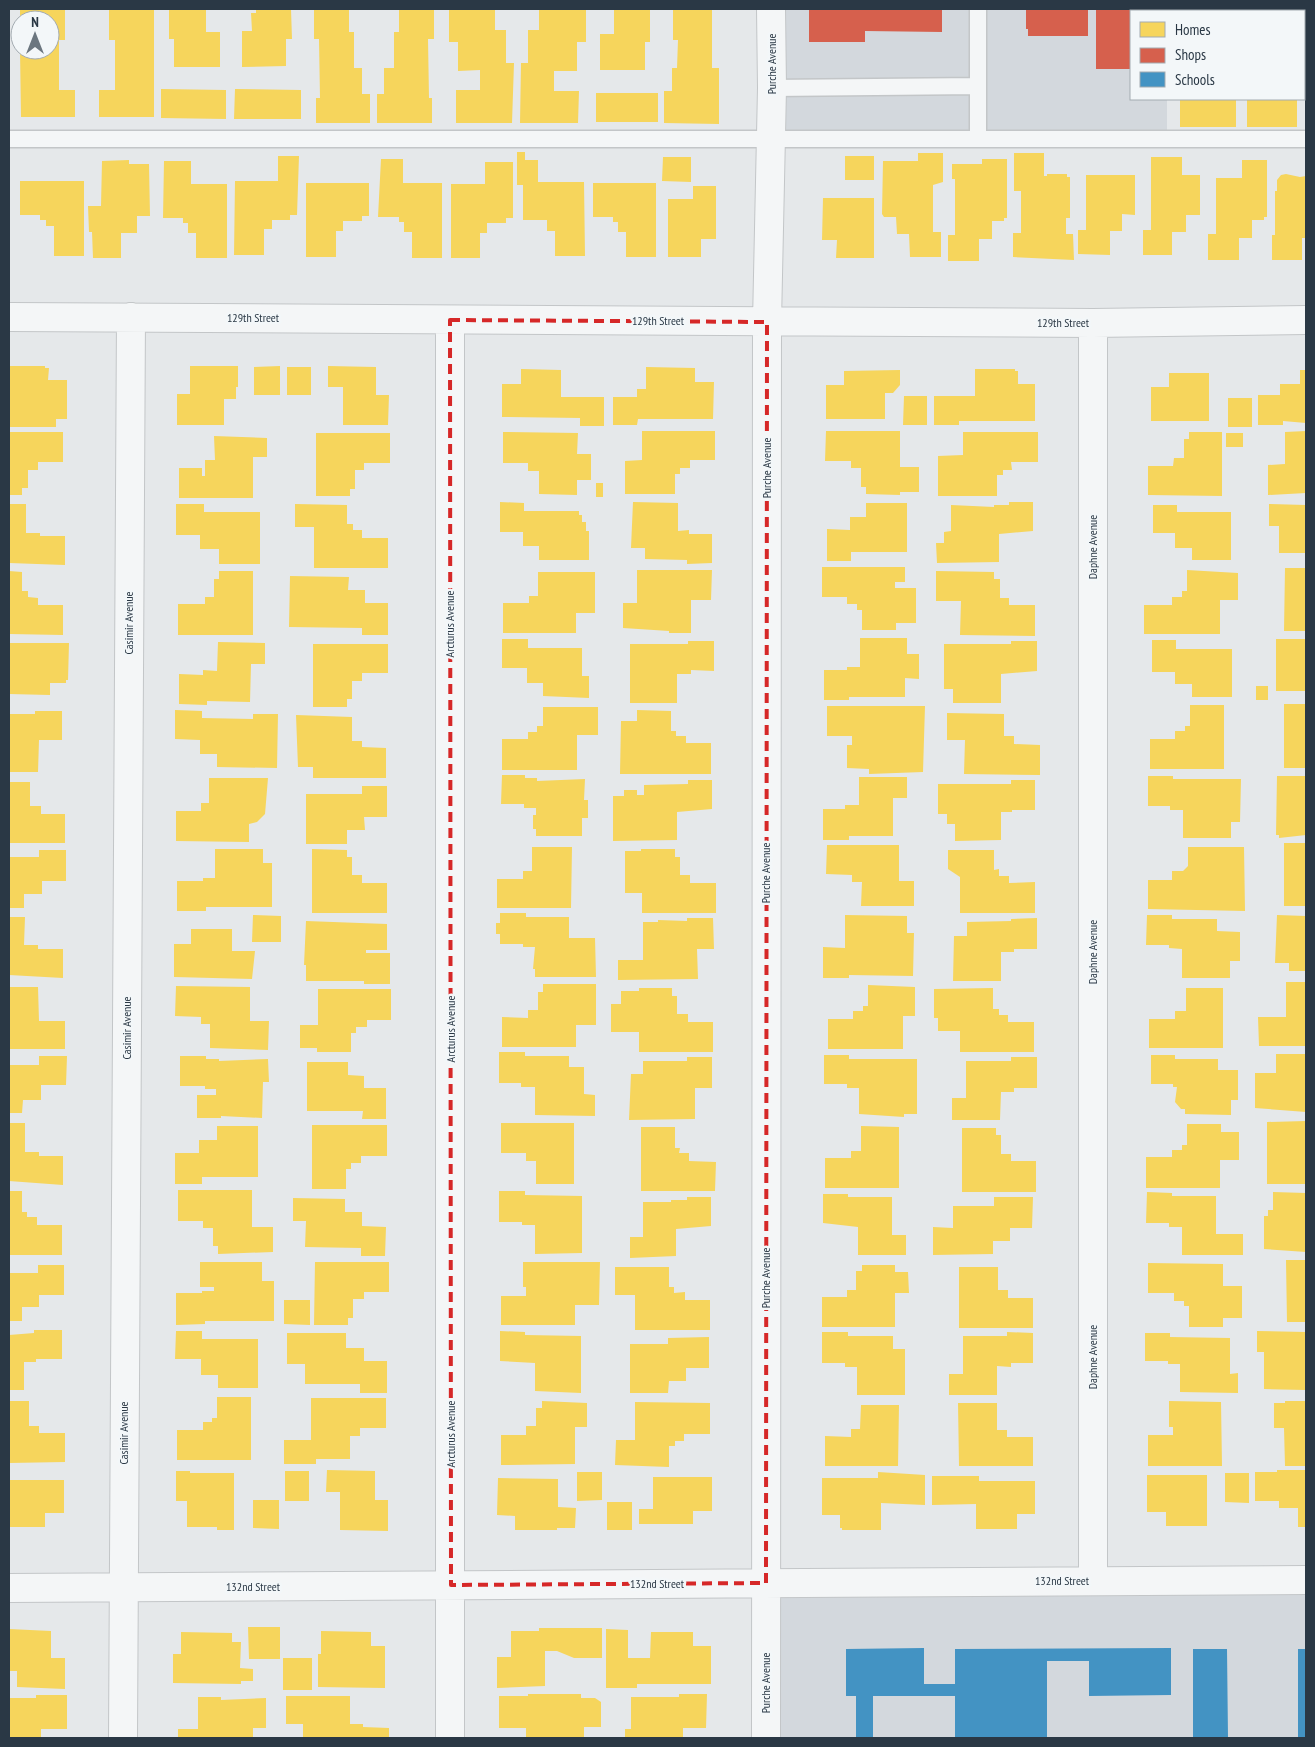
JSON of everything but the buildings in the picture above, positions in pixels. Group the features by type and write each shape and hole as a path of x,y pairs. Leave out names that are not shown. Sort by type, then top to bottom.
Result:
{"street":[{"name":"Purche Avenue","path":"766,1738 767,322 772,88 771,9"},
{"name":"129th Street","path":"9,317 1093,323 1306,320"},
{"name":"Casimir Avenue","path":"123,1738 131,317"},
{"name":"Arcturus Avenue","path":"450,320 450,1738"},
{"name":"Daphne Avenue","path":"1093,323 1093,1581"},
{"name":"132nd Street","path":"9,1588 1306,1580"}],"lane":[{"path":"978,9 978,139"},
{"path":"772,88 978,86"},
{"path":"9,139 1306,139"}],"highlighted area":[{"path":"450,320 767,322 766,1583 451,1585"}],"shaded area":[{"path":"771,9 1167,9 1130,10 1130,100 1167,100 1167,138 770,138"},
{"path":"1306,1580 1306,1738 766,1738 766,1583"}]}
